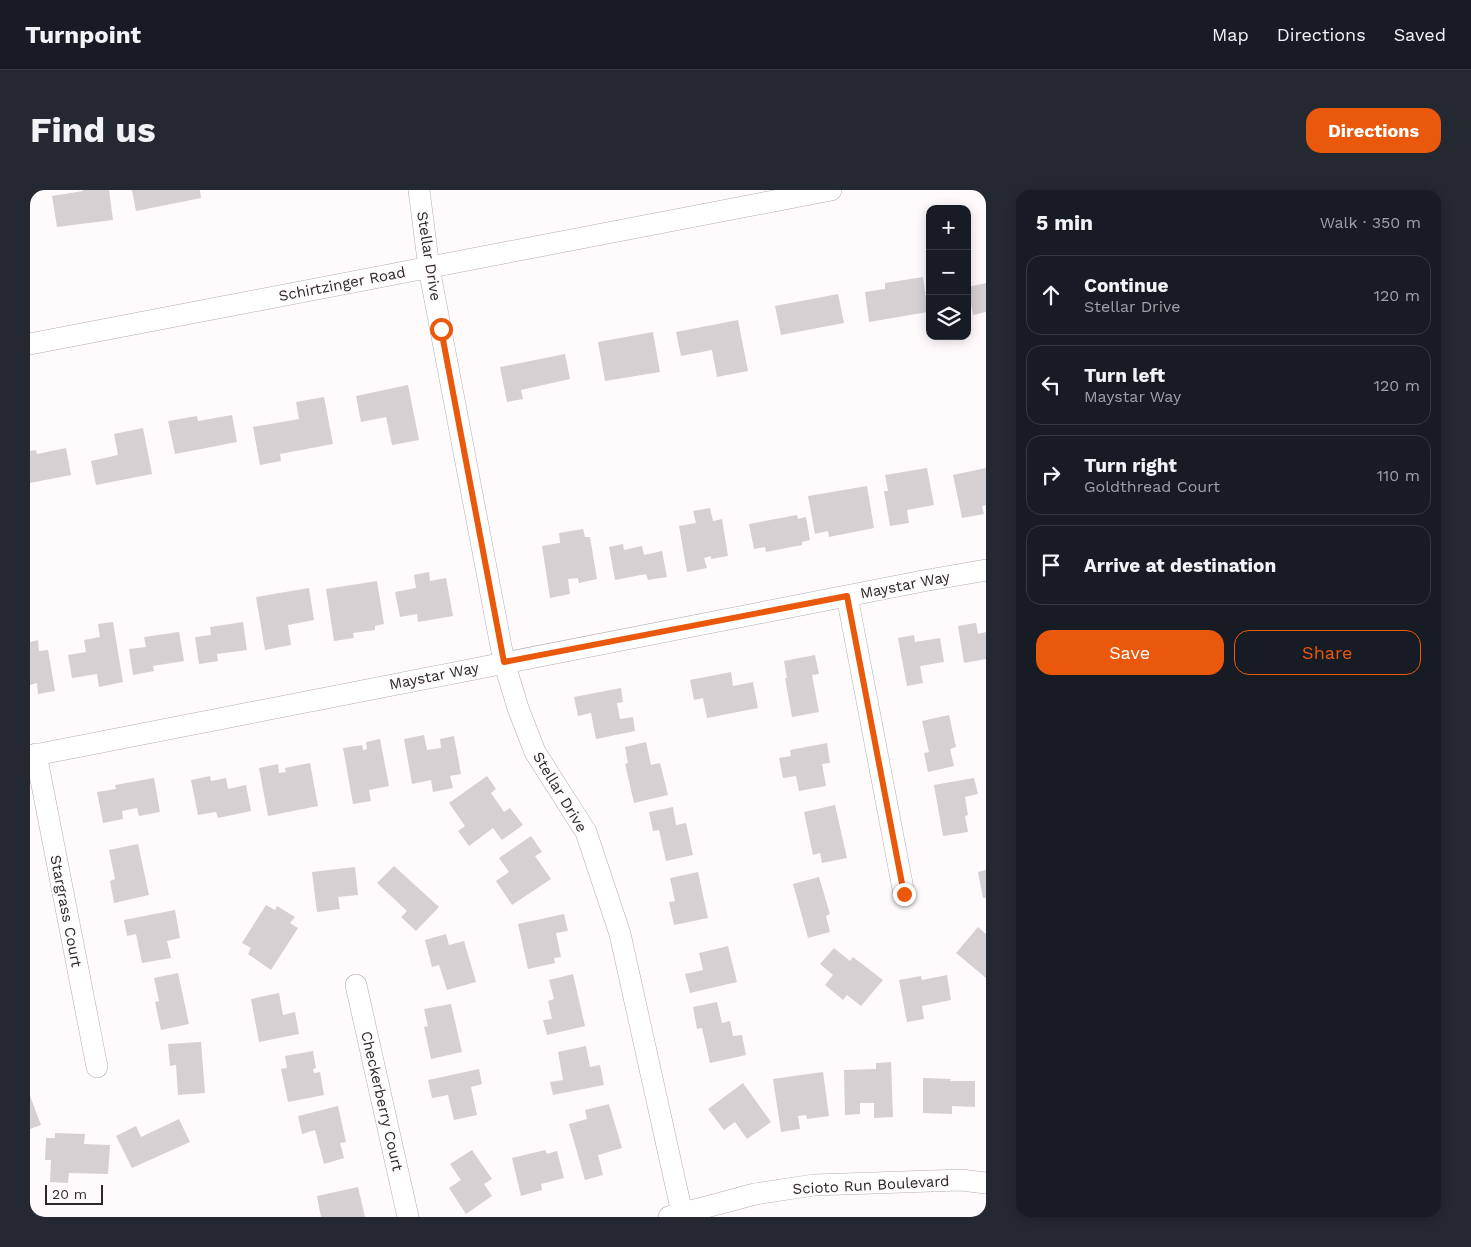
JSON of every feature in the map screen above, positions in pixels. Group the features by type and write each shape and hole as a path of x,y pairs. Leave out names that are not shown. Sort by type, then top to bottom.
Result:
{"street":[{"name":"Stellar Drive","path":"419,190 430,268 504,662 518,708 535,752 586,832 620,934 675,1215"},
{"name":"Schirtzinger Road","path":"30,344 831,190"},
{"name":"Maystar Way","path":"33,755 504,662 986,570"},
{"path":"847,596 904,894"},
{"name":"Stargrass Court","path":"33,755 97,1068"},
{"name":"Checkerberry Court","path":"356,985 408,1217"},
{"name":"Scioto Run Boulevard","path":"675,1215 755,1194 814,1186 961,1180 986,1183"}],"building":[{"path":"83,190 109,190 113,220 57,227 52,196"},
{"path":"132,190 200,190 201,198 136,211"},
{"path":"923,277 926,312 869,322 865,292 885,289 885,283"},
{"path":"986,283 986,312 973,315 971,286"},
{"path":"838,294 844,323 781,335 775,306"},
{"path":"738,320 748,371 717,377 712,350 681,356 676,332"},
{"path":"653,332 660,372 605,381 598,342"},
{"path":"565,354 570,379 521,390 523,399 507,402 500,367"},
{"path":"408,385 419,440 392,445 386,417 361,422 356,396"},
{"path":"324,397 333,444 280,454 281,461 260,465 253,427 299,419 296,402"},
{"path":"232,415 237,442 175,454 168,421 197,416 198,421"},
{"path":"143,428 152,474 96,485 91,461 118,455 114,434"},
{"path":"66,448 71,475 30,483 30,451 36,450 37,454"},
{"path":"927,468 934,505 907,510 909,523 890,526 884,491 888,491 885,475"},
{"path":"986,468 986,505 982,506 984,514 962,518 953,475"},
{"path":"867,486 874,528 829,537 828,531 815,534 808,496"},
{"path":"710,508 713,521 722,519 728,556 711,559 711,556 704,558 707,568 687,572 679,526 696,523 693,511"},
{"path":"797,515 798,519 806,517 810,540 802,542 802,545 766,552 765,547 754,549 749,524"},
{"path":"583,529 585,537 590,537 597,579 579,583 578,578 568,579 570,594 550,598 542,546 560,543 559,533"},
{"path":"623,544 624,550 642,546 644,555 662,551 667,577 648,580 646,574 615,580 609,547"},
{"path":"429,572 430,581 446,578 453,616 418,622 417,614 400,617 395,592 416,588 414,575"},
{"path":"377,581 384,624 375,626 375,630 353,633 354,638 334,641 326,589"},
{"path":"309,588 314,620 288,625 291,645 265,650 256,597"},
{"path":"113,622 123,682 99,687 97,674 72,678 68,655 86,652 84,640 100,637 98,624"},
{"path":"243,622 247,650 217,654 218,661 199,664 195,637 211,635 210,627"},
{"path":"976,623 978,634 986,632 986,659 964,663 958,626"},
{"path":"179,632 184,661 153,666 154,671 133,675 129,649 146,647 144,637"},
{"path":"914,635 915,642 940,638 944,662 920,666 923,683 907,686 898,638"},
{"path":"38,640 39,651 48,650 55,691 38,694 37,683 30,685 30,642"},
{"path":"815,655 819,674 812,675 819,712 792,717 784,661"},
{"path":"731,672 733,686 753,682 758,708 707,718 703,698 694,700 690,680"},
{"path":"621,688 623,702 617,703 620,719 633,717 635,731 596,739 591,713 578,716 574,697"},
{"path":"949,715 956,747 950,749 954,766 928,772 924,753 929,752 922,721"},
{"path":"424,735 427,750 441,748 440,739 454,736 461,774 450,776 453,788 433,792 431,780 412,784 404,739"},
{"path":"380,739 389,786 369,790 371,801 353,804 343,748 362,745 363,750 367,749 366,742"},
{"path":"646,742 651,765 660,763 668,795 634,803 625,764 628,763 625,747"},
{"path":"827,743 830,763 822,764 826,786 799,791 796,776 783,778 779,758 791,756 790,750"},
{"path":"310,763 318,806 268,816 259,768 278,764 279,773 286,772 285,768"},
{"path":"210,776 211,781 226,778 228,789 246,785 251,811 218,818 216,812 198,815 191,780"},
{"path":"487,776 496,789 491,793 504,812 510,808 523,825 502,840 493,828 469,846 458,831 465,826 449,803"},
{"path":"154,778 160,812 139,816 137,808 122,811 123,819 103,823 97,792 116,789 115,785"},
{"path":"974,778 978,794 965,797 968,815 965,816 968,832 943,836 934,785"},
{"path":"835,805 847,858 822,863 820,853 813,855 804,812"},
{"path":"673,807 676,825 686,823 693,855 666,861 659,830 653,831 649,812"},
{"path":"531,836 542,852 535,856 551,879 512,905 496,881 509,872 499,858"},
{"path":"138,844 149,895 114,903 110,881 115,879 109,850"},
{"path":"394,866 439,907 416,931 401,917 407,911 377,883"},
{"path":"355,867 358,895 338,897 340,909 317,912 312,872"},
{"path":"986,870 986,898 983,898 978,872"},
{"path":"698,872 708,918 674,925 669,902 675,901 670,878"},
{"path":"819,877 830,914 826,916 830,932 808,938 793,884"},
{"path":"266,905 275,910 277,906 295,917 290,923 298,928 271,970 248,954 251,948 242,943"},
{"path":"175,910 180,938 167,941 171,958 142,963 136,934 127,936 124,920"},
{"path":"564,914 568,931 556,933 561,957 554,958 555,963 528,969 518,924"},
{"path":"978,927 986,934 986,978 956,953"},
{"path":"446,934 449,945 464,941 476,982 447,990 439,965 432,967 425,940"},
{"path":"728,946 737,982 690,993 685,974 703,970 699,953"},
{"path":"834,948 850,961 853,957 883,980 861,1006 847,995 843,1000 825,985 833,975 820,964"},
{"path":"178,973 189,1024 161,1030 155,1002 159,1001 154,978"},
{"path":"573,974 585,1026 547,1035 543,1020 552,1019 548,1001 554,999 549,980"},
{"path":"947,975 951,1000 922,1006 924,1019 907,1022 899,980 921,976 922,980"},
{"path":"279,993 283,1015 295,1012 299,1034 259,1042 251,999"},
{"path":"717,1002 722,1023 730,1021 733,1036 742,1035 746,1055 710,1063 702,1028 697,1029 693,1007"},
{"path":"451,1004 462,1052 431,1059 424,1027 428,1026 424,1009"},
{"path":"201,1042 205,1093 178,1095 176,1065 170,1066 168,1044"},
{"path":"586,1046 590,1067 600,1065 604,1085 553,1095 550,1082 563,1080 558,1052"},
{"path":"313,1051 316,1068 313,1069 314,1073 320,1072 324,1095 288,1102 281,1069 287,1068 285,1056"},
{"path":"891,1062 893,1117 874,1118 874,1103 860,1103 860,1114 845,1115 844,1070 876,1069 876,1063"},
{"path":"479,1069 482,1084 471,1087 477,1115 454,1120 448,1095 432,1098 428,1080"},
{"path":"823,1072 829,1116 807,1119 806,1115 798,1116 800,1129 781,1132 773,1079"},
{"path":"923,1078 975,1081 975,1107 952,1106 952,1114 923,1113"},
{"path":"743,1083 771,1122 747,1139 735,1122 724,1130 708,1109"},
{"path":"30,1096 41,1125 30,1129"},
{"path":"609,1104 622,1148 598,1155 603,1175 585,1180 569,1124 587,1119 585,1110"},
{"path":"338,1106 346,1142 340,1143 344,1158 324,1164 315,1130 302,1134 298,1116"},
{"path":"179,1119 190,1142 132,1168 116,1136 136,1126 141,1137"},
{"path":"55,1133 85,1134 84,1144 110,1145 108,1174 69,1173 68,1183 50,1182 51,1160 45,1160 46,1138 55,1138"},
{"path":"472,1150 492,1179 484,1184 492,1196 466,1214 449,1188 461,1180 450,1164"},
{"path":"545,1150 547,1154 557,1151 564,1178 541,1184 542,1190 521,1196 512,1158"},
{"path":"358,1187 365,1217 321,1217 317,1196"}],"route":[{"path":"441,329 504,662 847,596 904,894"}]}
